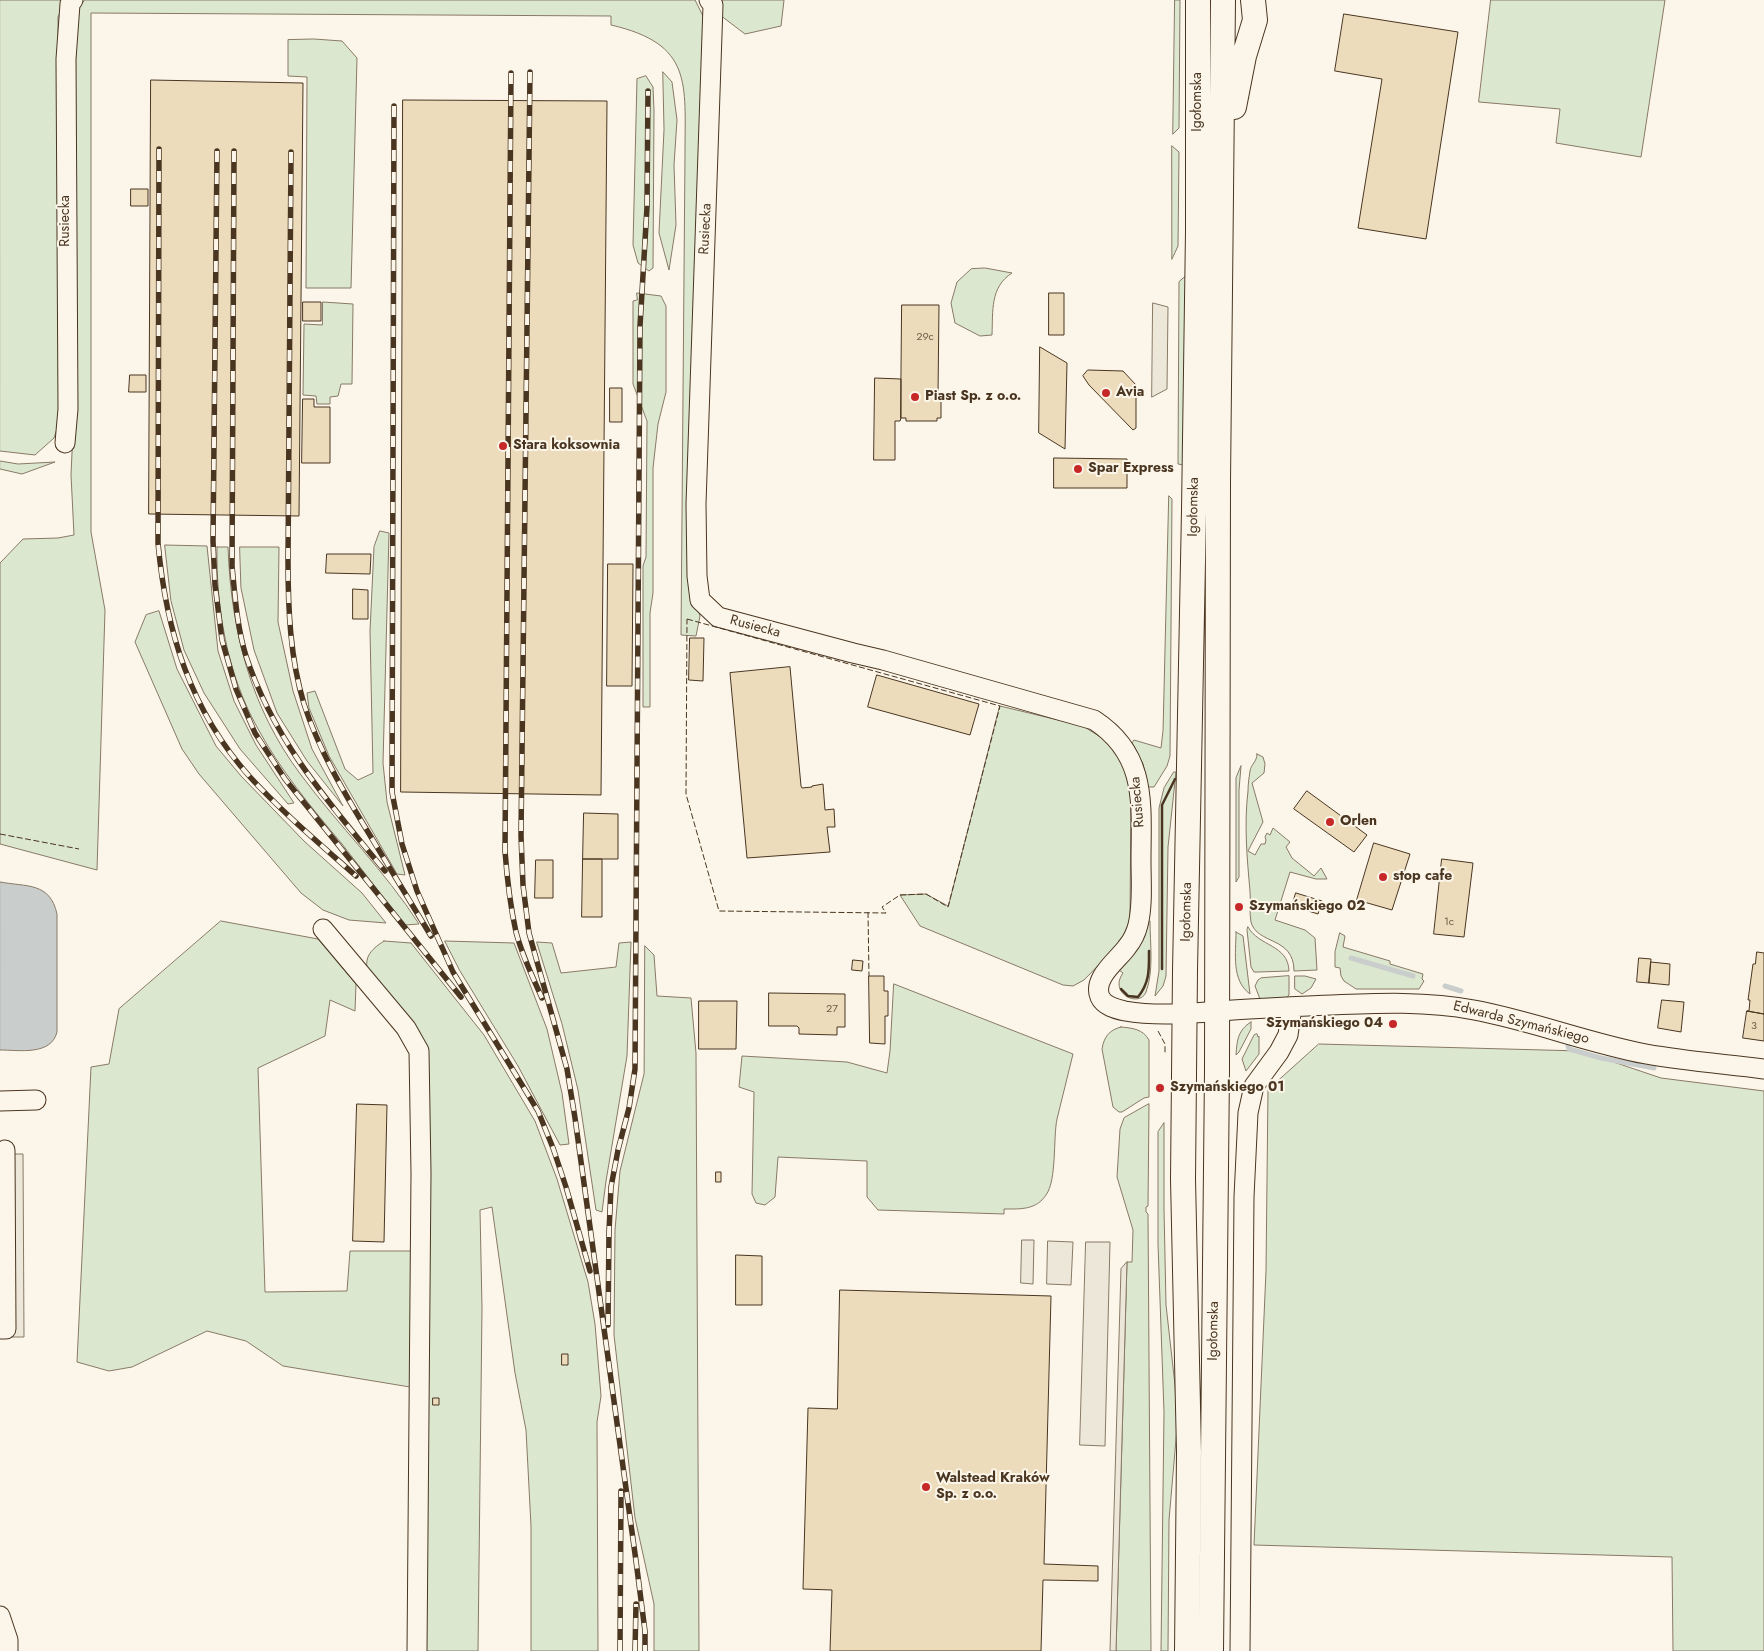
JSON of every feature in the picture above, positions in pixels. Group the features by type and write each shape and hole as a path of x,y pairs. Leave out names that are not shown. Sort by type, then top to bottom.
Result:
{"main road":[{"name":"Igołomska","path":"1187,1651 1189,1452 1183,1188 1194,510 1198,0"},
{"name":"Igołomska","path":"1211,1651 1223,0"},
{"path":"1222,183 1238,80 1255,20 1253,0"}],"street":[{"name":"Rusiecka","path":"65,443 68,409 66,59 70,4 74,0"},
{"name":"Rusiecka","path":"708,0 713,5 696,504 697,576 700,600 718,617 929,673 1094,720 1108,729 1122,744 1130,757 1140,787 1141,911 1131,942 1108,969 1100,984 1099,996 1105,1003 1120,1010 1185,1013"},
{"path":"323,929 406,1028 419,1051 421,1183 417,1651"},
{"name":"Edwarda Szymańskiego","path":"1217,1011 1392,1003 1444,1005 1502,1016 1646,1054 1764,1069"},
{"path":"1240,1651 1244,1198 1248,1113 1254,1086 1279,1052 1288,1035 1292,1007"},
{"path":"1185,1013 1217,1011"},
{"path":"0,1101 36,1100"},
{"path":"0,1329 6,1329 5,1150"},
{"path":"0,1616 8,1640 8,1651"}],"green space":[{"path":"0,0 66,0 58,17 61,417 54,438 35,455 0,451"},
{"path":"86,0 695,0 704,18 695,598 700,616 696,636 681,635 685,107 679,70 670,55 657,43 638,33 611,25 611,16 91,13 91,532 105,610 97,870 0,844 0,563 23,539 58,538 74,535 71,475 73,430 76,7"},
{"path":"713,0 784,0 781,26 745,34 720,15"},
{"path":"1175,0 1180,0 1179,128 1173,134"},
{"path":"1491,0 1665,0 1641,157 1556,143 1560,109 1479,102"},
{"path":"288,40 342,41 357,58 351,288 306,288 307,77 288,76"},
{"path":"663,72 672,82 677,120 674,165 676,225 669,270 659,233 664,130"},
{"path":"646,76 653,87 654,110 653,268 649,271 638,263 633,245 637,79"},
{"path":"1172,146 1179,152 1178,246 1172,259"},
{"path":"985,268 1012,273 996,292 992,335 980,336 955,323 951,303 957,282 971,269"},
{"path":"1185,277 1184,465 1178,464 1179,282"},
{"path":"637,293 661,296 666,306 666,392 658,424 653,468 653,593 650,613 650,707 643,707 643,566 646,557 647,421 633,384 633,301 637,300"},
{"path":"323,302 353,304 352,384 341,384 338,396 330,397 330,404 317,404 316,396 303,395 304,324 322,325"},
{"path":"0,461 18,464 55,462 22,474 0,469"},
{"path":"1169,496 1172,499 1170,756 1167,766 1154,787 1148,787 1143,764 1132,743 1134,740 1161,748"},
{"path":"380,531 389,533 383,763 387,802 405,875 397,874 329,756 309,708 307,693 315,691 345,769 358,780 373,773 370,631 374,547"},
{"path":"165,545 207,546 218,651 234,701 256,745 294,803 288,804 240,749 204,693 184,650 171,601"},
{"path":"217,547 228,547 230,578 239,638 256,695 268,722 283,749 301,775 377,867 419,924 405,925 296,788 257,727 238,685 225,640 221,617"},
{"path":"240,547 279,547 278,622 293,691 312,749 343,806 307,761 277,713 254,650 241,588"},
{"path":"159,611 177,669 216,746 241,776 305,842 362,893 386,923 349,920 323,910 301,893 199,774 182,749 135,642 146,615"},
{"path":"1000,706 1083,726 1102,738 1115,752 1125,769 1131,792 1130,920 1124,935 1116,947 1084,980 1073,986 1063,985 920,926 900,895 926,894 948,906"},
{"path":"1257,754 1263,757 1265,764 1264,773 1252,783 1263,822 1248,851 1255,855 1261,844 1265,844 1267,833 1270,835 1273,828 1290,842 1286,847 1292,858 1314,876 1321,868 1327,879 1316,879 1290,872 1275,920 1305,930 1315,938 1317,970 1294,971 1288,952 1282,946 1260,934 1251,922 1246,816 1250,771"},
{"path":"1241,766 1239,790 1239,877 1236,882 1236,778"},
{"path":"1174,772 1176,772 1168,847 1166,976 1163,986 1155,996 1159,971 1159,808 1164,788"},
{"path":"221,921 318,939 356,984 355,1011 330,1000 325,1036 258,1068 265,1292 347,1291 350,1251 413,1251 410,1387 283,1366 246,1341 207,1331 132,1367 109,1371 77,1362 91,1067 109,1064 119,1009"},
{"path":"1148,921 1150,921 1150,975 1143,997 1132,999 1122,992 1119,987 1119,981 1123,973 1119,970 1135,952"},
{"path":"1248,927 1259,939 1278,950 1284,956 1289,971 1254,972 1251,967"},
{"path":"1236,932 1243,936 1250,994 1244,988 1237,974 1235,957"},
{"path":"1340,933 1345,936 1343,947 1390,961 1390,964 1423,974 1422,979 1424,981 1419,989 1356,989 1344,981 1340,968 1335,967 1335,952"},
{"path":"384,941 411,943 484,1035 535,1121 557,1179 588,1282 595,1324 601,1396 597,1422 598,1651 531,1651 531,1526 526,1430 515,1373 492,1207 480,1210 482,1308 478,1651 422,1651 425,1064 368,975 367,959 371,951"},
{"path":"445,941 514,943 547,1029 562,1093 569,1144 560,1145 518,1066 460,971"},
{"path":"537,942 552,943 561,973 616,967 619,943 631,942 627,1056 602,1212 596,1210 578,1090 562,1024"},
{"path":"645,946 654,955 657,996 691,998 696,1053 699,1651 654,1651 654,1604 635,1518 614,1335 615,1230 620,1171 644,1074"},
{"path":"1289,976 1289,995 1285,999 1260,999 1255,986 1258,980 1261,978"},
{"path":"1295,976 1316,979 1311,988 1302,994 1295,989"},
{"path":"894,984 1073,1054 1057,1119 1052,1179 1046,1195 1038,1204 1022,1209 1004,1209 1004,1214 878,1210 867,1197 867,1161 778,1157 775,1197 765,1205 756,1203 752,1194 754,1092 739,1087 742,1056 847,1062 887,1073"},
{"path":"1251,1022 1251,1029 1236,1055 1239,1036 1243,1028"},
{"path":"1121,1027 1140,1031 1149,1040 1149,1097 1119,1112 1113,1107 1102,1049 1108,1035 1113,1030"},
{"path":"1257,1034 1259,1036 1259,1054 1246,1071 1242,1059 1254,1035"},
{"path":"1319,1044 1581,1051 1661,1078 1764,1091 1764,1651 1673,1651 1672,1557 1254,1545 1266,1271 1268,1090"},
{"path":"1149,1104 1148,1206 1146,1207 1146,1212 1148,1214 1151,1651 1116,1651 1127,1262 1132,1262 1133,1230 1117,1177 1120,1129 1124,1118"},
{"path":"1164,1123 1166,1305 1175,1385 1177,1428 1169,1520 1168,1651 1161,1651 1164,1412 1158,1244 1158,1132"}],"shaded area":[{"path":"1153,303 1168,307 1167,389 1152,397"},
{"path":"0,882 28,886 43,891 54,904 57,914 57,1032 54,1040 48,1045 33,1050 0,1050"},
{"path":"0,1154 23,1154 24,1337 0,1337"},
{"path":"1022,1240 1034,1240 1033,1284 1021,1283"},
{"path":"1048,1241 1073,1242 1071,1285 1047,1284"},
{"path":"1086,1242 1110,1242 1105,1446 1080,1445"},
{"path":"1127,1262 1116,1651 1110,1651 1121,1269"}],"building":[{"path":"1344,14 1458,32 1426,239 1358,228 1382,79 1335,71"},
{"path":"151,80 303,83 299,516 149,514"},
{"name":"Stara koksownia","path":"403,100 607,101 601,795 401,792"},
{"path":"131,189 148,189 148,206 131,206"},
{"path":"1049,293 1064,293 1064,335 1049,335"},
{"path":"303,302 321,302 321,321 303,321"},
{"path":"902,305 939,305 938,395 941,395 941,418 937,418 937,421 906,421 906,418 901,418"},
{"path":"1040,347 1067,363 1065,449 1039,433"},
{"path":"1088,370 1123,371 1136,385 1136,428 1133,430 1089,385 1083,376"},
{"path":"130,375 146,375 146,392 129,392"},
{"path":"875,378 901,379 901,418 900,421 895,421 895,460 874,460"},
{"path":"610,388 622,388 622,422 610,422"},
{"path":"303,399 314,399 314,407 330,407 330,463 302,463"},
{"path":"1054,458 1127,459 1127,488 1054,488"},
{"path":"327,554 371,554 370,574 326,573"},
{"path":"608,564 633,564 632,686 607,686"},
{"path":"353,589 368,590 368,619 353,619"},
{"path":"690,638 704,638 703,681 689,680"},
{"path":"790,667 801,786 802,788 823,784 825,810 834,809 835,827 827,827 830,852 747,858 730,673"},
{"path":"877,675 979,704 970,735 868,707"},
{"name":"Orlen","path":"1307,791 1367,835 1354,852 1294,809"},
{"path":"584,813 618,814 618,859 583,859"},
{"name":"stop cafe","path":"1374,843 1410,854 1392,910 1357,900"},
{"path":"583,859 602,859 602,917 582,917"},
{"path":"1442,859 1473,863 1464,937 1434,934"},
{"path":"536,860 553,860 553,898 535,898"},
{"path":"1296,893 1322,901 1318,914 1292,906"},
{"path":"1757,952 1764,953 1764,1014 1747,1011 1749,1011 1750,1000 1748,1000 1753,964 1755,964"},
{"path":"1639,958 1651,959 1649,983 1637,982"},
{"path":"853,960 863,961 862,971 852,970"},
{"path":"1651,962 1670,964 1669,985 1649,983"},
{"path":"869,976 884,976 884,991 888,991 888,1016 885,1016 885,1044 870,1043"},
{"path":"769,993 845,994 845,1027 837,1027 837,1035 799,1034 797,1026 769,1026"},
{"path":"1662,1000 1684,1002 1681,1032 1658,1028"},
{"path":"699,1001 737,1001 736,1049 699,1049"},
{"path":"1747,1011 1764,1014 1764,1041 1743,1038"},
{"path":"357,1104 387,1105 384,1242 353,1241"},
{"path":"716,1172 721,1172 721,1182 716,1182"},
{"path":"736,1255 762,1256 762,1305 736,1305"},
{"name":"Walstead Kraków Sp. z o.o.","path":"840,1290 1051,1296 1044,1564 1098,1566 1098,1581 1043,1580 1041,1651 830,1651 832,1590 803,1589 808,1408 837,1409"},
{"path":"562,1354 568,1354 568,1365 562,1365"},
{"path":"433,1398 439,1398 439,1405 433,1405"}],"waterway":[{"path":"1351,958 1413,976"},
{"path":"1445,986 1461,991"},
{"path":"1568,1046 1569,1049 1601,1058 1654,1068"}],"railway":[{"path":"530,72 521,836 523,885 529,933 567,1069 575,1118 636,1561 645,1631 645,1651"},
{"path":"511,73 505,851 509,892 516,932 524,957 542,998"},
{"path":"608,1325 611,1187 629,1108 635,1069 640,326 647,207 648,91"},
{"path":"394,106 392,792 402,844 417,891 453,972 538,1111 566,1187 590,1271"},
{"path":"159,149 158,543 167,607 175,638 197,697 211,725 229,751 275,803 356,876"},
{"path":"217,151 213,541 215,585 222,640 236,689 255,733 285,779 461,997"},
{"path":"234,151 232,566 240,634 258,687 288,743 324,796 385,871"},
{"path":"291,152 288,579 289,615 299,687 310,721 332,770 431,936"},
{"path":"620,1651 621,1491"},
{"path":"635,1651 636,1604"}],"fence":[{"path":"687,619 1000,706 948,907 926,894 900,895 882,907 886,913 719,911 686,794 687,619"},
{"path":"0,834 79,849"},
{"path":"868,912 869,976"},
{"path":"1158,1031 1165,1044 1165,1053"}],"wall":[{"path":"1162,969 1162,805 1175,779"},
{"path":"1121,989 1128,996 1138,997 1147,981 1149,951"}],"place":[{"name":"Avia","path":"1106,393"},
{"name":"Piast Sp. z o.o.","path":"915,397"},
{"name":"Stara koksownia","path":"503,446"},
{"name":"Spar Express","path":"1078,469"},
{"name":"Orlen","path":"1330,822"},
{"name":"stop cafe","path":"1383,877"},
{"name":"Szymańskiego 02","path":"1239,907"},
{"name":"Szymańskiego 04","path":"1393,1024"},
{"name":"Szymańskiego 01","path":"1160,1088"},
{"name":"Walstead Kraków Sp. z o.o.","path":"926,1487"}]}
